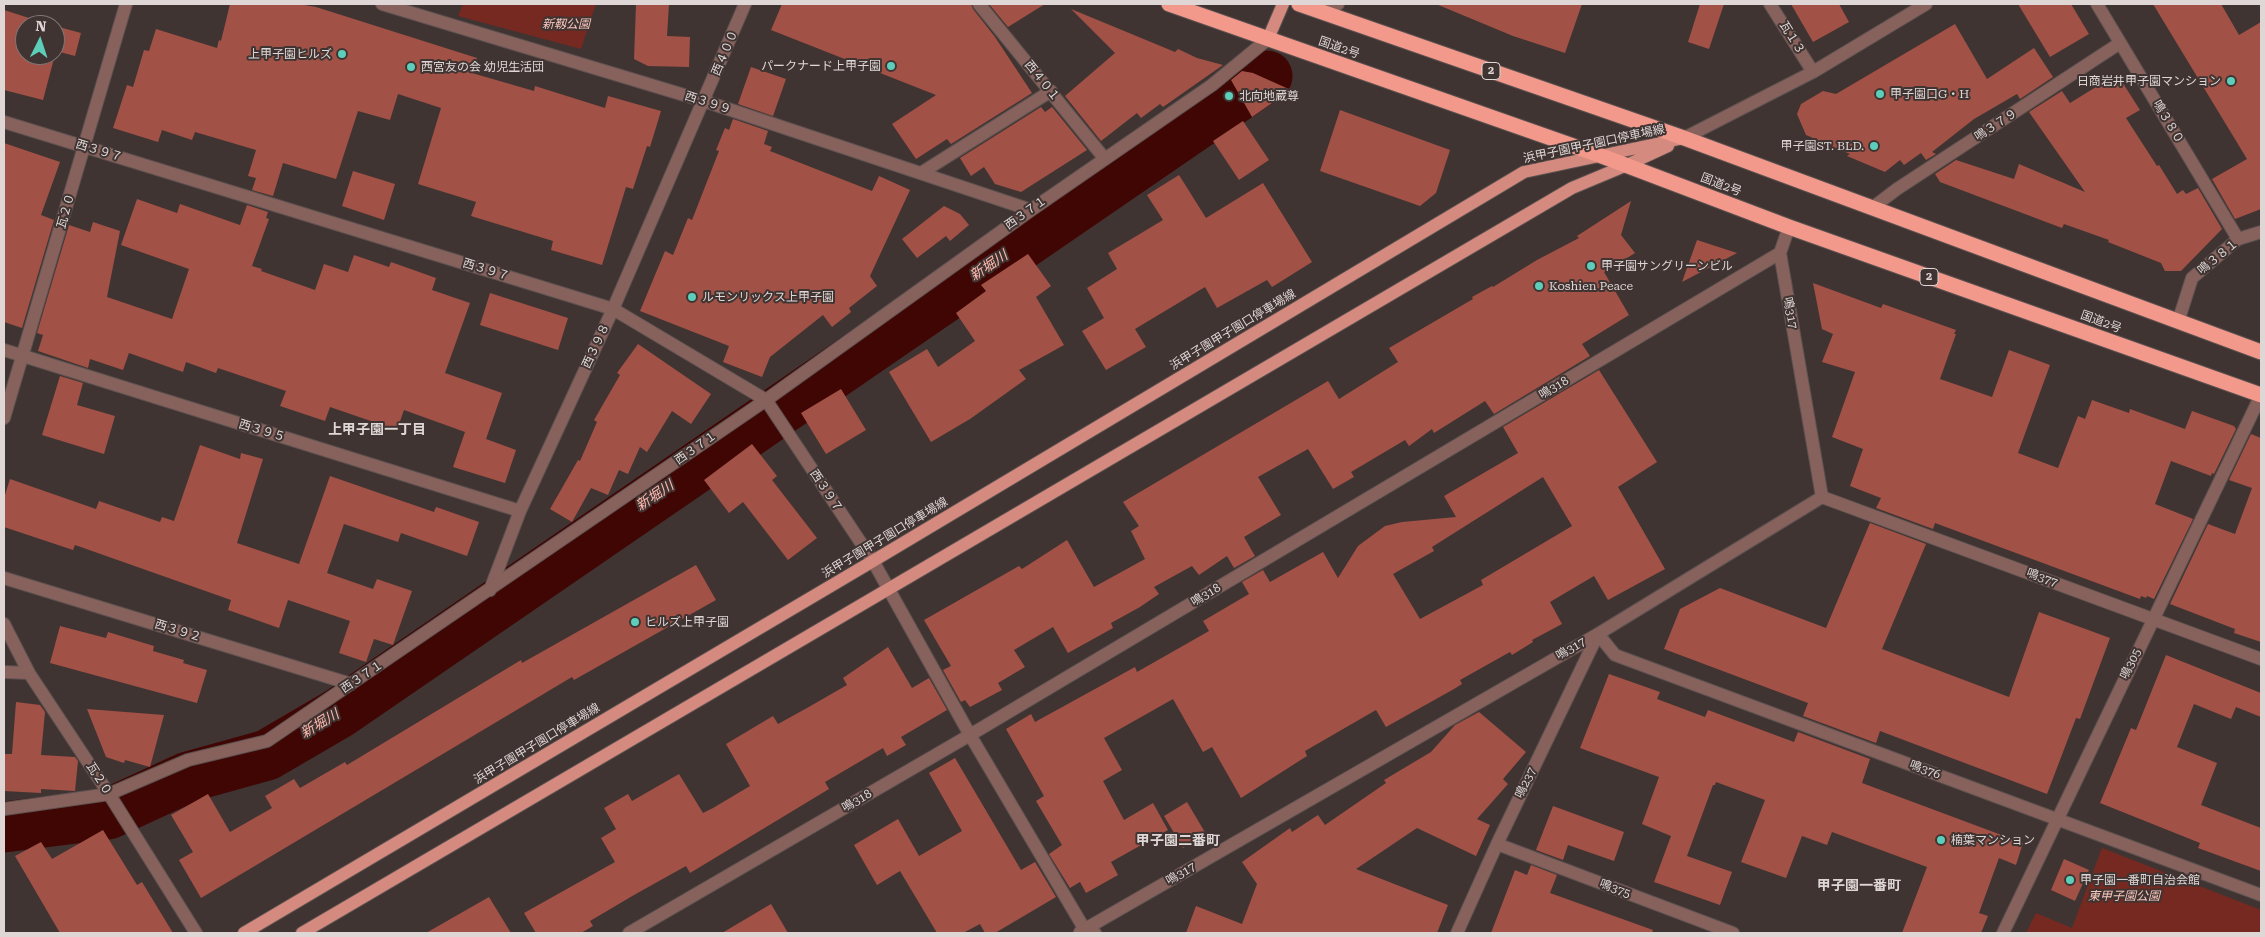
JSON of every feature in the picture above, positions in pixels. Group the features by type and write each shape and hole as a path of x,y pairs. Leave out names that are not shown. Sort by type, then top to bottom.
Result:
{"highway":[{"name":"国道2号","path":"1169,4 1627,165 1789,227 2261,395"},
{"name":"2","path":"1299,4 1684,138 2261,352"}],"main road":[{"path":"1268,39 1283,4"},
{"name":"浜甲子園甲子園口停車場線","path":"244,933 873,561 1524,172 1684,138"},
{"name":"浜甲子園甲子園口停車場線","path":"302,933 1572,188 1684,138"}],"street":[{"name":"瓦２０","path":"4,418 126,4"},
{"name":"西３９９","path":"382,4 704,101 1031,210"},
{"name":"西４００","path":"704,101 745,4"},
{"name":"西４０１","path":"979,4 1105,159"},
{"path":"1326,13 1338,4"},
{"name":"瓦１３","path":"1770,4 1813,72"},
{"path":"1684,138 1813,72 1926,4"},
{"name":"鳴３８０","path":"2097,4 2238,239"},
{"name":"西３７１","path":"4,809 111,798 188,760 267,741 767,401 1031,210 1212,85 1268,39"},
{"name":"鳴３７９","path":"1872,208 1897,189 2120,43"},
{"path":"921,173 1050,91"},
{"name":"西３９８","path":"490,590 520,511 613,309 704,101"},
{"name":"西３９７","path":"4,122 613,309 767,401 873,561 970,735 1086,932"},
{"name":"鳴317","path":"1086,932 1598,634 1822,497 1780,253 1789,227"},
{"name":"鳴３８１","path":"2178,322 2192,278 2238,239 2261,232"},
{"name":"鳴318","path":"629,933 970,735 1780,253"},
{"name":"西３９５","path":"4,350 520,511"},
{"name":"鳴305","path":"2003,933 2261,395"},
{"name":"鳴377","path":"1822,497 2261,660"},
{"name":"西３９２","path":"4,578 352,684"},
{"name":"瓦２０","path":"4,624 28,673 124,818 196,933"},
{"name":"鳴376","path":"1598,634 1615,655 2057,818 2261,896"},
{"name":"鳴237","path":"1457,933 1497,844 1598,634"},
{"path":"4,672 28,673"},
{"name":"鳴375","path":"1497,844 1733,933"}],"green space":[{"name":"新靱公園","path":"463,4 596,4 581,49 458,16"},
{"name":"東甲子園公園","path":"2102,848 2261,910 2261,933 2026,933 2036,913 2072,928"}],"building":[{"path":"230,4 298,4 316,7 477,58 472,73 534,91 535,86 605,108 608,96 661,111 650,147 647,146 633,189 626,187 602,265 551,250 553,241 471,216 476,202 418,184 441,108 398,94 390,120 358,111 336,179 283,163 273,196 252,190 256,178 248,176 256,150 195,132 192,140 162,130 158,142 113,128 127,85 133,87 144,50 149,51 156,29 217,48 219,40 221,41"},
{"path":"636,4 669,4 667,36 690,37 689,67 648,66 634,59"},
{"path":"782,4 971,4 1032,93 951,144 947,139 916,159 892,124 936,95 771,30"},
{"path":"989,4 1045,4 1008,27"},
{"path":"1436,4 1582,4 1565,53 1513,36"},
{"path":"1700,4 1724,4 1709,49 1688,42"},
{"path":"1791,4 1839,4 1849,22 1813,42"},
{"path":"2018,4 2071,4 2089,34 2050,57"},
{"name":"日商岩井甲子園マンション","path":"2153,4 2221,4 2239,35 2261,22 2261,209 2235,219 2212,179 2247,159"},
{"path":"1071,9 1175,52 1178,49 1197,58 1223,65 1163,107 1160,104 1141,118 1137,113 1101,141 1065,96 1115,53"},
{"path":"4,10 20,15 15,15 15,65 52,65 43,100 4,90"},
{"path":"1955,24 1987,79 2034,48 2053,77 2020,99 2017,94 1974,119 1932,152 1936,154 1926,160 1921,153 1904,165 1900,160 1885,172 1847,156 1850,154 1806,135 1797,114 1801,104 1823,91 1836,94"},
{"path":"65,29 81,33 75,56 65,53"},
{"path":"751,67 786,79 773,116 738,104"},
{"path":"1242,71 1253,73 1291,90 1252,117 1231,80"},
{"path":"2117,74 2140,110 2126,118 2157,166 2159,165 2177,194 2183,190 2186,194 2198,188 2222,229 2181,271 2165,271 2161,263 2108,242 2109,240 2064,224 2062,228 1940,182 1935,174 1956,160 2014,179 2019,164 2085,192 2029,112 2062,91 2070,103"},
{"path":"1041,107 1045,112 1052,107 1087,150 1021,192 995,184 984,167 971,176 960,158"},
{"path":"1340,110 1450,150 1436,193 1420,206 1320,171"},
{"path":"733,119 768,131 764,144 772,147 770,151 872,191 879,176 910,190 870,276 877,286 849,308 851,312 832,327 823,315 770,357 762,377 723,362 729,346 640,311 665,251 673,255 688,218 692,220 719,151 716,150 725,128 729,130"},
{"path":"1243,121 1269,160 1239,180 1213,141"},
{"path":"4,143 60,162 41,215 54,220 22,328 4,322"},
{"path":"353,171 395,184 384,220 342,206"},
{"path":"1179,175 1206,218 1263,183 1312,262 1272,287 1267,280 1217,308 1205,287 1135,329 1146,347 1106,370 1082,331 1104,318 1087,288 1117,269 1108,253 1163,220 1147,195"},
{"path":"137,199 177,213 180,204 240,225 247,205 268,212 266,218 269,219 252,266 315,290 324,264 348,272 354,255 389,267 391,262 436,278 432,290 470,303 445,373 502,393 486,439 516,450 505,483 453,467 465,432 404,410 397,430 330,407 325,421 280,406 286,391 218,368 216,373 186,362 183,372 129,353 123,370 90,359 88,368 38,351 43,335 37,333 69,225 90,232 93,222 120,231 107,297 172,319 189,269 121,245"},
{"path":"1631,201 1621,235 1635,253 1604,272 1629,315 1582,344 1590,356 1494,414 1485,401 1434,433 1432,429 1409,446 1405,440 1351,472 1354,477 1333,489 1308,449 1258,477 1281,515 1244,537 1255,556 1234,568 1227,556 1199,575 1192,566 1154,587 1159,594 1111,623 1113,628 1068,653 1053,627 1014,650 1025,667 998,683 1002,690 970,707 965,700 961,702 943,670 951,666 924,620 1019,566 1022,569 1067,540 1094,587 1145,559 1131,531 1139,526 1123,502 1328,381 1339,399 1398,362 1389,348 1473,299 1472,297 1579,238 1577,236"},
{"path":"944,206 960,214 969,225 950,241 946,236 917,258 902,239"},
{"path":"1697,240 1737,253 1682,282"},
{"path":"1028,254 1051,286 1036,297 1064,345 1019,370 1026,379 970,419 931,442 889,372 927,349 938,367 975,341 956,313 986,291 981,285"},
{"path":"1813,283 1881,308 1883,304 1956,330 1940,379 1992,397 2009,350 2050,365 2018,453 2058,468 2078,416 2085,419 2092,400 2129,413 2130,409 2185,429 2192,411 2234,426 2236,429 2214,474 2212,473 2211,476 2171,461 2155,504 2193,519 2154,599 2141,596 2140,599 1935,523 1933,529 1876,508 1881,498 1850,486 1863,449 1832,437 1855,372 1822,362 1833,334 1822,329"},
{"path":"490,293 568,318 558,350 480,325"},
{"path":"638,344 711,394 691,424 672,411 647,452 640,447 628,474 619,470 608,495 591,488 572,522 550,509 578,460 580,461 597,422 594,420 620,375 617,373"},
{"path":"1599,370 1657,462 1618,487 1665,569 1608,600 1594,576 1550,602 1562,624 1532,640 1533,642 1512,655 1510,652 1460,680 1462,684 1386,727 1376,710 1305,751 1307,756 1241,798 1212,747 1203,752 1173,699 1104,738 1122,770 1103,781 1124,820 1153,803 1168,830 1111,862 1118,875 1086,893 1080,882 1070,888 1049,854 1062,845 1036,801 1044,796 1006,729 1031,714 1035,722 1135,667 1137,672 1209,631 1203,621 1249,594 1242,582 1263,570 1270,582 1323,552 1338,578 1358,546 1385,526 1402,522 1456,517 1444,496 1518,453 1503,427","holes":["1543,477 1572,526 1481,580 1483,585 1420,619 1393,574 1434,551 1432,547"]},
{"path":"60,376 83,383 77,405 115,416 104,454 42,435"},
{"path":"841,389 866,430 826,454 801,413"},
{"path":"2251,434 2261,438 2261,642 2234,633 2235,629 2170,604 2208,524 2235,534 2252,488 2229,480"},
{"path":"752,444 777,476 772,480 817,538 788,560 743,502 729,513 704,480"},
{"path":"200,445 240,459 241,453 263,459 237,543 299,564 330,476 434,512 436,507 479,522 467,556 401,533 398,542 344,524 327,573 373,589 377,579 412,591 393,645 374,639 366,662 339,653 350,621 288,600 279,628 228,610 231,600 75,545 73,550 4,527 4,498 10,479 96,509 99,501 160,522 162,517 174,521"},
{"path":"1870,523 1926,544 1882,649 2009,697 2039,612 2110,638 2080,719 2076,718 2047,794 1880,731 1876,743 1803,716 1808,703 1664,649 1680,609 1720,588 1826,628"},
{"path":"696,565 716,600 574,680 572,677 201,898 179,860 193,852 171,815 208,794 230,832 272,808 265,796 294,779 300,788 345,762 347,765 521,660 522,663"},
{"path":"60,626 106,638 108,632 154,646 153,651 184,660 183,663 207,670 197,703 50,663"},
{"path":"888,647 912,688 929,678 947,710 901,737 906,745 887,756 883,748 825,782 829,789 690,873 686,866 634,895 590,921 593,926 581,933 536,933 524,913 615,862 601,838 616,829 604,808 628,794 632,801 679,774 703,813 713,808 750,786 726,744 773,716 778,724 847,685 843,678"},
{"path":"2166,655 2261,693 2261,717 2236,707 2231,719 2194,704 2177,747 2217,763 2201,805 2261,828 2261,871 2198,848 2200,843 2100,803 2131,728 2136,730"},
{"path":"1609,674 1660,692 1657,699 1705,717 1708,710 1794,742 1798,732 1870,759 1862,783 2023,843 2016,865 1999,858 1979,913 1988,916 1981,933 1902,933 1927,867 1832,832 1827,845 1802,836 1786,878 1741,862 1765,800 1716,782 1713,785 1687,856 1732,872 1720,905 1654,882 1671,836 1642,824 1659,777 1580,748"},
{"path":"16,702 40,705 45,712 41,755 75,757 78,761 75,791 41,789 41,793 4,791 4,754 12,754"},
{"path":"87,709 164,715 150,767 125,760 124,763 106,757"},
{"path":"1479,712 1526,752 1503,779 1508,784 1477,819 1490,825 1476,856 1417,828 1356,869 1448,905 1437,933 1186,933 1196,906 1242,924 1257,884 1242,862 1290,828 1292,832 1318,815 1325,825 1386,783 1384,780 1431,752 1455,725"},
{"path":"955,758 1021,870 1035,862 1056,897 995,933 985,933 980,924 963,933 937,933 900,871 877,885 854,845 898,819 919,856 962,831 929,773"},
{"path":"1187,802 1206,834 1183,848 1164,816"},
{"path":"1553,806 1624,832 1614,861 1568,845 1563,860 1536,850"},
{"path":"103,830 137,885 142,882 173,933 60,933 15,856 41,842 52,859"},
{"name":"甲子園一番町自治会館","path":"2064,859 2089,870 2075,901 2051,890"},
{"path":"1531,865 1557,875 1550,893 1653,930 1652,933 1491,933 1515,870 1527,875"},
{"path":"489,897 511,933 426,933"},
{"path":"771,904 788,933 722,933"}],"waterway":[{"name":"新堀川","path":"4,827 108,814 188,777 267,755 339,713 1267,76"}],"place":[{"name":"上甲子園ヒルズ","path":"342,54"},
{"name":"パークナード上甲子園","path":"891,66"},
{"name":"西宮友の会 幼児生活団","path":"411,67"},
{"name":"日商岩井甲子園マンション","path":"2231,81"},
{"name":"甲子園口G・H","path":"1880,94"},
{"name":"北向地蔵尊","path":"1229,96"},
{"name":"甲子園ST. BLD.","path":"1874,146"},
{"name":"甲子園サングリーンビル","path":"1591,266"},
{"name":"Koshien Peace","path":"1539,286"},
{"name":"ルモンリックス上甲子園","path":"692,297"},
{"name":"ヒルズ上甲子園","path":"635,622"},
{"name":"楠葉マンション","path":"1941,840"},
{"name":"甲子園一番町自治会館","path":"2070,880"}],"district":[{"name":"上甲子園一丁目","path":"377,430"},
{"name":"甲子園二番町","path":"1178,841"},
{"name":"甲子園一番町","path":"1859,886"}]}
